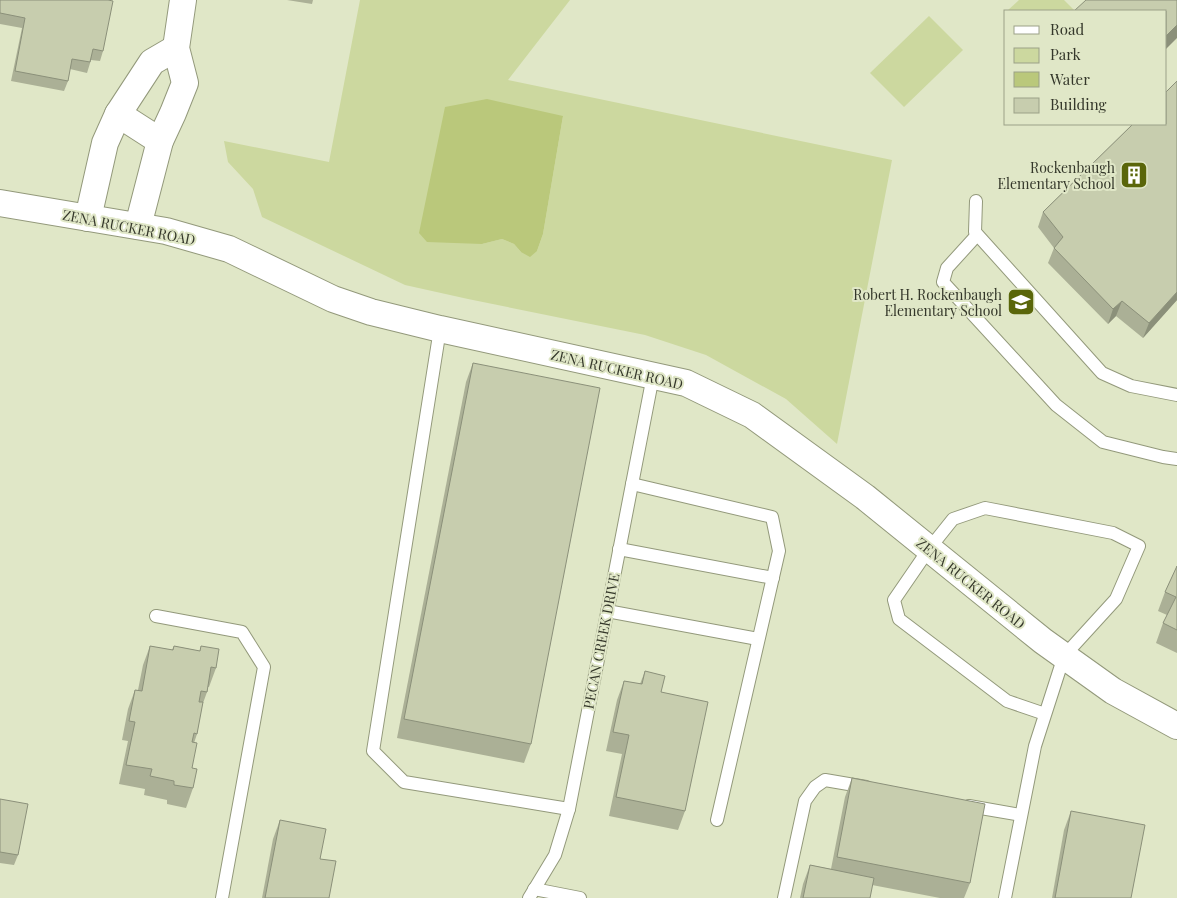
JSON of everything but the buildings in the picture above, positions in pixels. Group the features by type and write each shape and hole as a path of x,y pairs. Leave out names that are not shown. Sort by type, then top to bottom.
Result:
{"street":[{"path":"138,226 160,141 185,83 176,48 183,0"},
{"path":"88,218 105,143 118,114 152,62 176,48"},
{"path":"118,114 160,141"},
{"name":"ZENA RUCKER ROAD","path":"0,203 166,231 229,249 333,299 371,312 686,384 752,415 866,497 1043,641 1113,691 1177,726"}],"lane":[{"path":"976,201 975,232 977,235 1102,373 1131,386 1177,395"},
{"path":"977,235 947,268 943,282 1056,404 1103,442 1163,458 1177,459"},
{"path":"440,329 373,751 404,782 569,809"},
{"name":"PECAN CREEK DRIVE","path":"532,894 555,854 569,809 653,376"},
{"path":"632,484 772,518 779,551 717,820"},
{"path":"1005,898 1035,746 1064,656 1116,599 1139,546 1113,533 985,508 953,519 929,549 894,600 899,619 1008,701 1045,714"},
{"path":"619,549 773,578"},
{"path":"607,611 758,639"},
{"path":"156,616 242,632 264,667 222,898"},
{"path":"784,898 805,801 815,787 825,780 874,789"},
{"path":"953,803 1021,815"},
{"path":"532,894 580,898"}],"green space":[{"path":"360,0 570,0 508,80 892,160 837,444 786,399 706,355 645,335 405,285 262,217 253,189 228,162 224,141 329,162","holes":["563,116 543,234 537,251 521,252 514,244 502,239 482,244"]},
{"path":"1019,0 1064,0 1074,10 1008,10"},
{"path":"929,16 963,50 904,107 870,73"}],"water":[{"path":"487,99 563,116 543,234 537,251 530,257 521,252 514,244 502,239 482,244 427,242 419,233 445,107"}],"place":[{"name":"Rockenbaugh Elementary School","path":"1134,175"},
{"name":"Robert H. Rockenbaugh Elementary School","path":"1021,302"}]}
